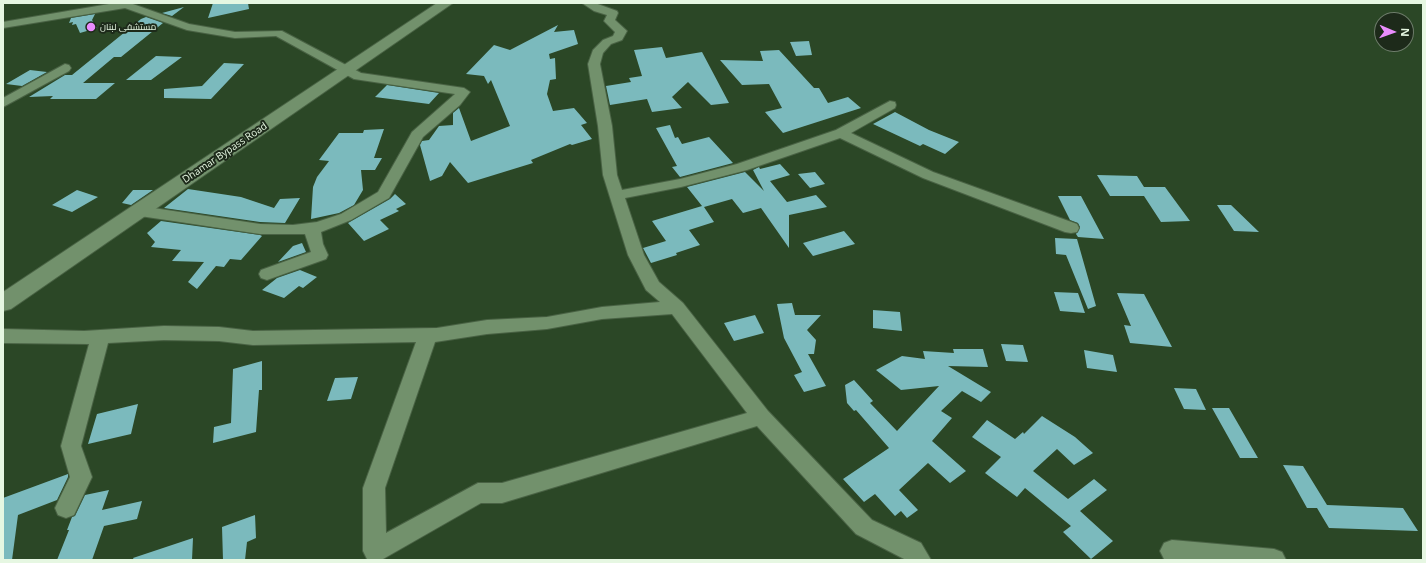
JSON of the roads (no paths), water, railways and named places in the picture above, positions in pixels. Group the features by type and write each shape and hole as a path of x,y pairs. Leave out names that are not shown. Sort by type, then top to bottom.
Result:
{"main road":[{"name":"Dhamar Bypass Road","path":"3,303 446,3"}],"street":[{"path":"587,3 598,9 613,13 609,21 621,31 618,38 607,42 597,52 594,64 605,126 610,175 636,255 652,286 676,307 762,417 864,528 913,551 919,560"},
{"path":"3,26 123,4 187,27 235,35 278,33 358,76 400,81 464,92 455,102 446,108 417,134 384,195 346,217 312,228 293,230 260,229 140,210"},
{"path":"3,103 65,68"},
{"path":"617,195 681,183 742,167 842,133 890,105"},
{"path":"842,133 928,175 1071,228"},
{"path":"267,274 320,256 315,244 312,228"},
{"path":"3,336 100,337 164,334 219,334 252,338 428,335 487,327 547,323 602,313 676,307"},
{"path":"372,556 374,488 428,335"},
{"path":"66,508 81,477 70,446 100,337"},
{"path":"372,556 478,493 502,493 762,417"},
{"path":"1172,551 1274,560"}],"place":[{"name":"مستشفى لبنان","path":"91,27"}]}
